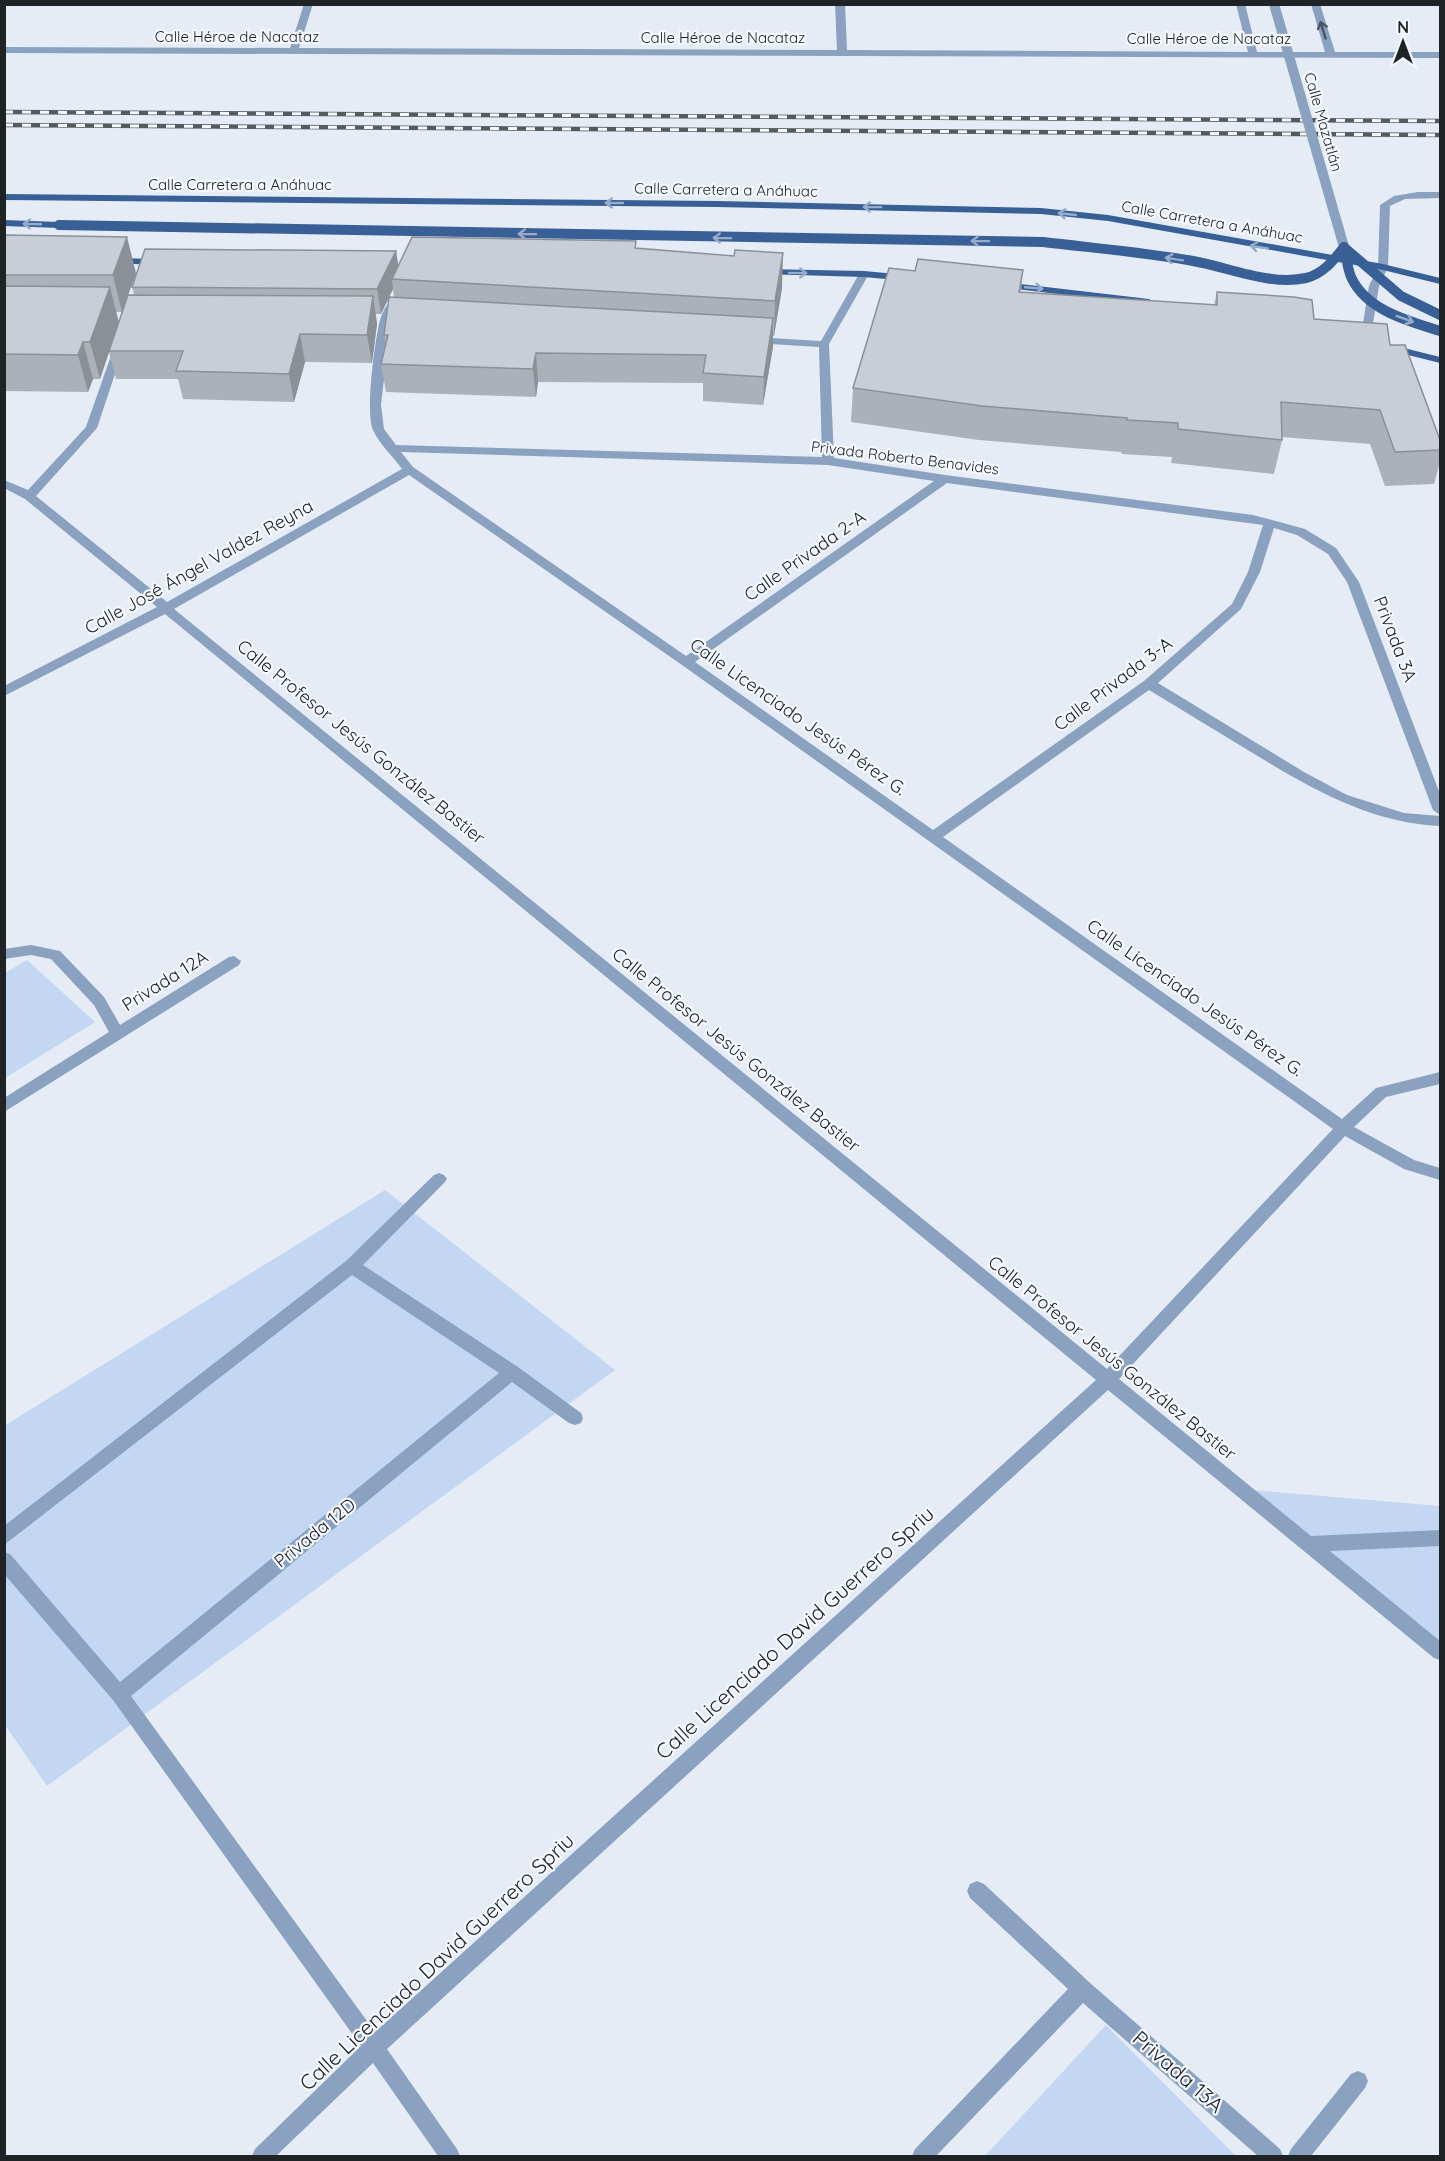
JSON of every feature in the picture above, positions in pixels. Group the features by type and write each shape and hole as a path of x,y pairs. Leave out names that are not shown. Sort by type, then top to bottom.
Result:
{"main road":[{"name":"Calle Carretera a Anáhuac","path":"4,197 716,204 1041,211 1108,218 1383,267 1440,281"},
{"path":"4,223 1043,243 1148,255 1270,277 1305,279 1327,268 1344,248"},
{"path":"1344,248 1383,286 1404,300 1440,315"},
{"path":"1344,248 1354,283 1380,308 1402,319 1440,331"},
{"path":"99,261 145,267 170,262"},
{"path":"757,272 864,274 924,279"},
{"path":"995,285 1055,289 1166,304"},
{"path":"1361,341 1440,360"}],"street":[{"path":"293,52 309,4"},
{"path":"840,4 842,53"},
{"path":"1240,4 1253,54"},
{"name":"Calle Mazatlán","path":"1274,4 1344,248"},
{"name":"Calle Mazatlán","path":"1315,4 1331,55"},
{"name":"Calle Héroe de Nacataz","path":"4,50 1440,55"},
{"path":"1361,341 1374,286 1383,267 1385,205 1394,198 1411,195 1440,195"},
{"path":"828,461 824,344 864,274"},
{"name":"Calle Licenciado Jesús Pérez G.","path":"402,288 386,320 375,405 378,429 390,448 409,470 686,662 1343,1128 1409,1165 1440,1174"},
{"path":"29,496 91,428 122,340"},
{"path":"741,340 824,344"},
{"name":"Privada Roberto Benavides","path":"390,448 828,461 945,479 1241,518 1269,524"},
{"name":"Calle José Ángel Valdez Reyna","path":"4,692 166,608 409,470"},
{"name":"Calle Privada 2-A","path":"686,662 945,479"},
{"name":"Calle Profesor Jesús González Bastier","path":"4,483 29,496 1440,1652"},
{"name":"Calle Privada 3-A","path":"933,837 1149,684 1238,606 1254,572 1269,524"},
{"name":"Privada 3A","path":"1269,524 1301,532 1332,551 1353,582 1440,810"},
{"path":"1149,684 1299,775 1342,798 1403,818 1440,821"},
{"name":"Privada 12A","path":"6,951 31,950 55,955 99,1001 117,1033"},
{"name":"Privada 12A","path":"4,1106 234,961"},
{"path":"1343,1128 1381,1092 1440,1078"},
{"name":"Calle Licenciado David Guerrero Spriu","path":"262,2157 374,2047 1108,1380 1343,1128"},
{"path":"4,1537 352,1266 439,1179"},
{"path":"352,1266 512,1372 575,1418"},
{"name":"Privada 12D","path":"119,1694 512,1372"},
{"path":"1308,1544 1440,1538"},
{"path":"4,1560 119,1694 374,2047 450,2157"},
{"name":"Privada 13A","path":"977,1891 1082,1989 1273,2157"},
{"path":"922,2157 1082,1989"},
{"path":"1298,2157 1358,2081"}],"shaded area":[{"path":"27,960 95,1022 5,1078 5,973"},
{"path":"385,1190 615,1370 47,1786 5,1725 4,1426"},
{"path":"1241,1489 1440,1506 1440,1656"},
{"path":"1106,2025 1236,2156 985,2156"}],"building":[{"path":"4,235 127,237 113,275 4,275"},
{"path":"412,237 636,241 635,248 734,256 735,250 783,253 775,301 392,279"},
{"path":"145,249 396,251 377,289 132,287"},
{"path":"918,259 1023,270 1019,292 1217,305 1217,292 1294,297 1312,300 1314,319 1387,324 1390,345 1405,345 1440,440 1440,450 1395,452 1380,410 1281,402 1282,440 1178,429 1178,423 982,406 853,388 889,268 915,271"},
{"path":"4,286 110,287 90,342 83,342 78,355 4,354"},
{"path":"128,295 373,296 367,335 300,334 289,374 176,371 183,351 109,351"},
{"path":"389,297 773,318 764,377 703,373 706,355 536,353 533,369 381,364 388,335 384,335"}],"railway":[{"path":"4,112 1440,121"},
{"path":"4,125 1440,135"}]}
